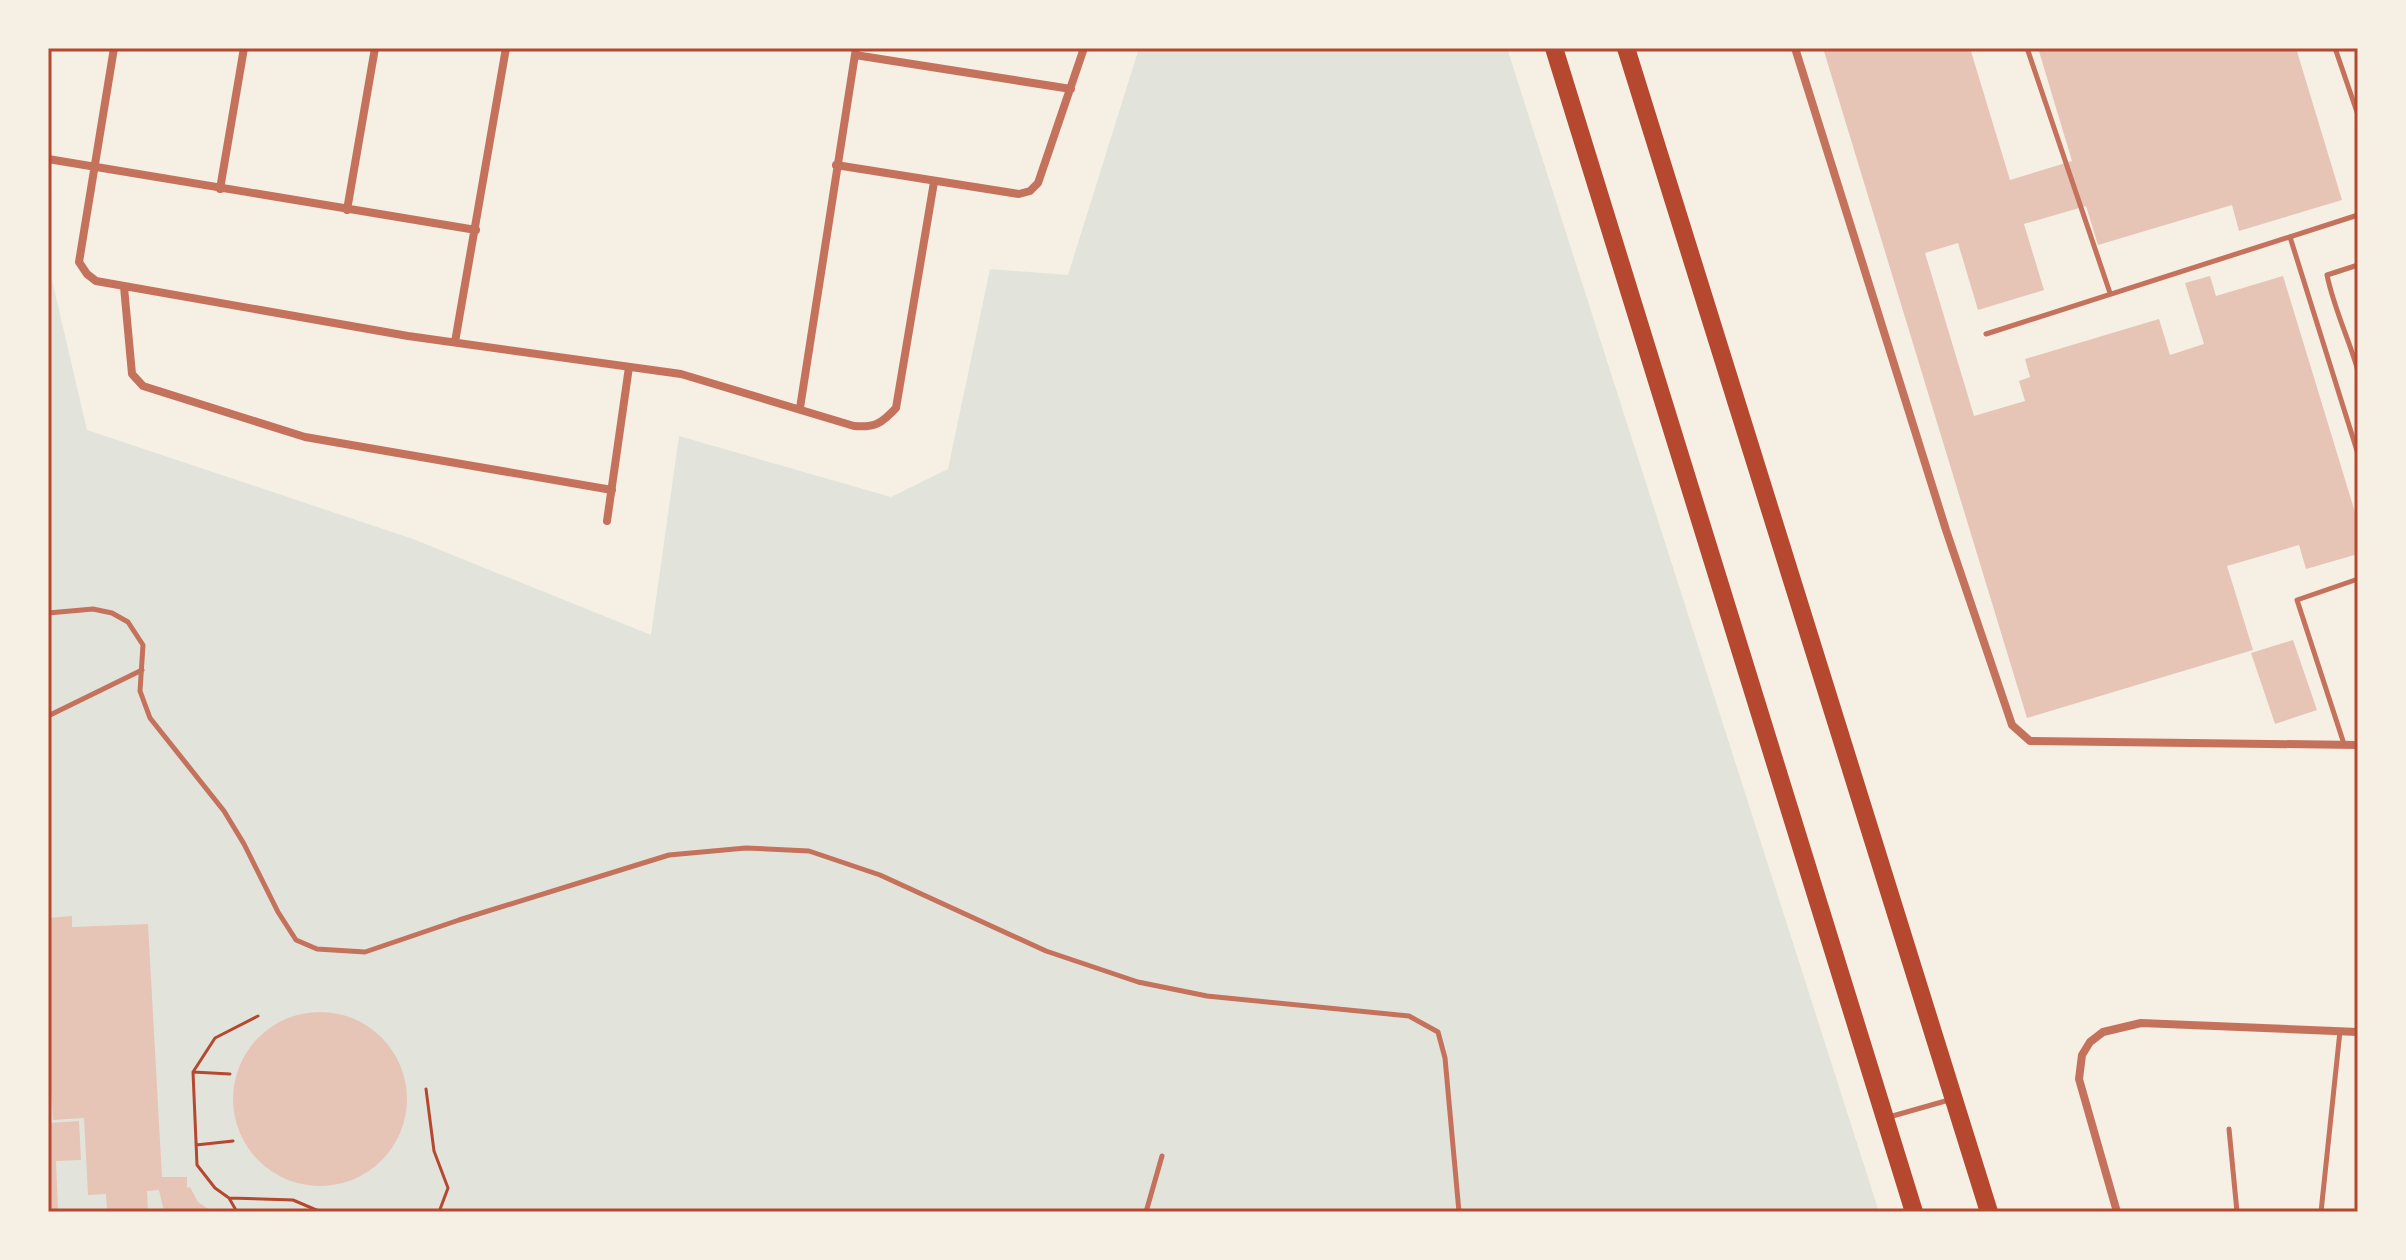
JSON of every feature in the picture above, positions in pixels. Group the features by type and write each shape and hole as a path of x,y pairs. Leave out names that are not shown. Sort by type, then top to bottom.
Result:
{"highway":[{"path":"1554,48 1914,1212"},
{"path":"1626,48 1989,1212"}],"street":[{"path":"114,48 79,262 96,281 455,342 681,374 854,426 872,428 896,408 934,182"},
{"path":"220,189 244,48"},
{"path":"347,210 375,48"},
{"path":"455,342 506,48"},
{"path":"836,165 1019,194 1030,191 1038,183 1084,48"},
{"path":"1795,48 1946,530 2012,725 2030,741 2358,745"},
{"path":"800,408 856,51 1071,89"},
{"path":"48,159 476,230"},
{"path":"124,287 132,374 143,386 305,437 612,490"},
{"path":"607,521 629,367"},
{"path":"2117,1212 2079,1079 2082,1055 2090,1042 2103,1032 2141,1023 2358,1032"}],"lane":[{"path":"2027,48 2110,294"},
{"path":"2335,48 2358,115"},
{"path":"2351,95 2358,92"},
{"path":"1986,334 2358,215"},
{"path":"2290,237 2358,454"},
{"path":"2358,265 2327,275 2358,371"},
{"path":"2351,344 2358,341"},
{"path":"2345,745 2297,600 2358,579"},
{"path":"48,613 93,609 112,613 128,622 143,645 140,691 150,718 224,811 296,940 317,949 365,952 669,855 746,848 809,851 880,875 1046,951 1138,982 1207,996 1409,1016 1438,1032 1445,1058 1459,1212"},
{"path":"48,716 142,670"},
{"path":"2321,1212 2340,1031"},
{"path":"1885,1118 1953,1099"},
{"path":"2229,1129 2237,1212"},
{"path":"1146,1212 1162,1156"}],"path":[{"path":"237,1212 229,1198 215,1188 197,1165 193,1072 215,1038 258,1016"},
{"path":"193,1072 230,1074"},
{"path":"426,1089 434,1151 448,1188 439,1212"},
{"path":"196,1145 233,1141"},
{"path":"229,1198 293,1200 321,1212"}],"shaded area":[{"path":"1139,48 1507,48 1879,1212 48,1212 48,278 52,280 87,430 413,539 651,635 679,436 891,497 948,469 990,269 1068,275"}],"building":[{"path":"1823,48 1970,48 2010,180 2072,161 2038,48 2296,48 2342,200 2239,231 2232,205 2098,245 2086,206 2024,224 2044,290 1978,310 1958,243 1925,253 1974,416 2025,401 2019,381 2030,377 2025,359 2159,319 2170,355 2204,344 2185,283 2210,276 2216,296 2283,276 2358,522 2358,554 2306,569 2299,545 2227,566 2253,650 2027,718"},
{"path":"2293,640 2317,710 2275,724 2251,653"},
{"path":"72,916 72,927 148,924 162,1177 187,1177 187,1188 190,1187 198,1202 213,1212 164,1212 159,1190 147,1191 148,1212 107,1212 106,1194 88,1195 84,1118 53,1120 48,1043 48,918"},
{"path":"320,1012 353,1019 381,1038 400,1066 407,1099 400,1132 381,1160 353,1179 320,1186 287,1179 259,1160 240,1132 233,1099 240,1066 259,1038 287,1019"},
{"path":"79,1121 81,1160 56,1161 58,1209 48,1210 48,1123"}]}
